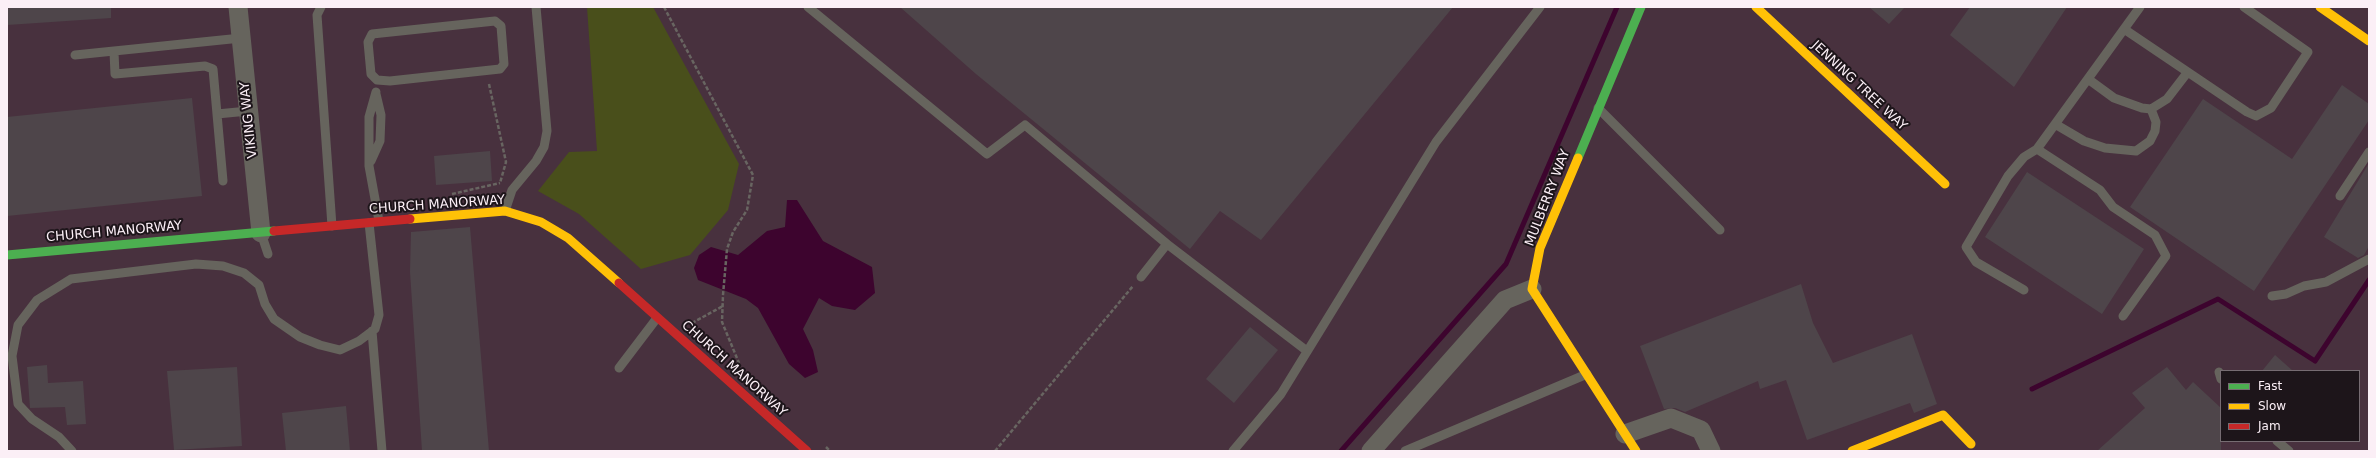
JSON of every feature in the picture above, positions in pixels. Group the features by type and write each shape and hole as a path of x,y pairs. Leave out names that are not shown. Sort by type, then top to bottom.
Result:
{"street":[{"name":"VIKING WAY","path":"238,7 261,233"},
{"name":"MULBERRY WAY","path":"1532,289 1540,248 1597,107 1641,7"},
{"name":"JENNING TREE WAY","path":"1756,7 1945,184"},
{"path":"2320,7 2369,40"},
{"name":"CHURCH MANORWAY","path":"7,254 505,211 541,222 568,238 807,451"},
{"path":"1371,451 1505,300 1532,289 1588,374 1636,451"},
{"path":"1852,451 1943,415 1971,444"},
{"path":"1625,434 1671,418 1701,430 1711,451"}],"lane":[{"path":"321,7 317,15 332,226"},
{"path":"505,211 512,190 536,161 541,152 547,131 536,7"},
{"path":"808,7 987,154 1025,125 1167,244 1307,351"},
{"path":"1233,451 1281,394 1436,142 1540,7"},
{"path":"2024,290 1976,262 1966,246 2008,176 2024,157 2037,149 2140,7"},
{"path":"2124,29 2247,112 2256,116 2271,108 2308,52 2244,7"},
{"path":"376,80 390,81 500,69 504,64 501,26 495,21 372,34 368,42 371,74 376,80 376,92 381,115 380,141 369,166 380,221"},
{"path":"75,55 241,38"},
{"path":"114,52 115,74 205,66 213,69 223,181"},
{"path":"2088,79 2114,98 2142,108 2151,109 2168,99 2188,72"},
{"path":"1597,107 1720,230"},
{"path":"2055,124 2084,141 2105,148 2136,151 2150,141 2155,131 2156,122 2151,109"},
{"path":"217,114 248,111"},
{"path":"2037,149 2100,190 2113,207 2155,235 2166,256 2123,316"},
{"path":"2340,196 2369,152"},
{"path":"72,451 59,438 32,419 18,404 12,356 18,325 37,300 71,279 196,264 223,266 244,273 259,285 265,304 274,319 300,336 320,345 340,350 359,342 372,331 375,328 379,315 369,222"},
{"path":"261,233 268,254"},
{"path":"1140,277 1167,244"},
{"path":"2272,296 2286,294 2304,286 2326,282 2369,259"},
{"path":"619,368 657,318"},
{"path":"372,331 382,451"},
{"path":"1405,451 1588,374"},
{"path":"2278,442 2289,451"}],"path":[{"path":"664,7 752,175 747,210 733,232 728,249 723,295 722,322 740,368"},
{"path":"487,71 506,162 500,182 490,186"},
{"path":"995,451 1140,277"},
{"path":"690,324 723,306"}],"shaded area":[{"path":"7,7 2369,7 2369,451 7,451"},
{"path":"787,200 797,200 823,241 872,267 875,293 855,310 832,306 819,298 803,329 813,350 818,372 805,378 789,364 758,308 746,299 698,280 694,268 699,255 711,247 738,255 767,231 785,227"}],"green space":[{"path":"587,7 653,7 739,164 728,210 690,255 641,269 579,214 538,191 569,152 597,151"}],"building":[{"path":"7,7 111,7 111,18 7,25"},
{"path":"900,7 1453,7 1261,240 1220,211 1190,249 976,74"},
{"path":"1869,7 1905,7 1889,24"},
{"path":"1970,7 2067,7 2014,87 1950,35"},
{"path":"2342,85 2369,104 2369,120 2254,291 2130,207 2203,99 2292,159"},
{"path":"192,98 202,196 7,216 7,117"},
{"path":"490,151 492,181 436,185 434,156"},
{"path":"2369,163 2369,246 2364,255 2358,258 2324,237"},
{"path":"2027,172 2144,249 2102,314 1985,237"},
{"path":"470,227 489,451 422,451 410,272 411,232"},
{"path":"1801,284 1813,323 1833,363 1912,334 1937,404 1914,413 1910,403 1807,440 1786,380 1760,389 1758,381 1685,412 1675,408 1664,409 1640,346"},
{"path":"1250,327 1278,350 1234,403 1206,379"},
{"path":"2275,355 2292,370 2263,370"},
{"path":"47,365 48,383 83,381 86,424 67,425 65,407 30,408 27,367"},
{"path":"237,367 242,446 174,450 167,371"},
{"path":"2167,367 2186,390 2193,382 2220,407 2221,451 2097,451 2145,408 2132,393"},
{"path":"346,406 350,451 286,451 282,413"}],"waterway":[{"path":"1341,451 1506,264 1617,7"},
{"path":"2032,389 2218,299 2315,361 2369,280"}],"traffic: fast":[{"path":"1578,158 1641,7"},
{"path":"7,255 274,231"}],"traffic: slow":[{"path":"1756,7 1945,184"},
{"path":"2320,7 2369,41"},
{"path":"1578,158 1540,248 1532,289 1636,451"},
{"path":"410,219 505,211 541,222 568,238 619,283"},
{"path":"1852,451 1943,415 1971,444"}],"traffic: jam":[{"path":"274,231 410,219"},
{"path":"619,283 807,451"}]}
